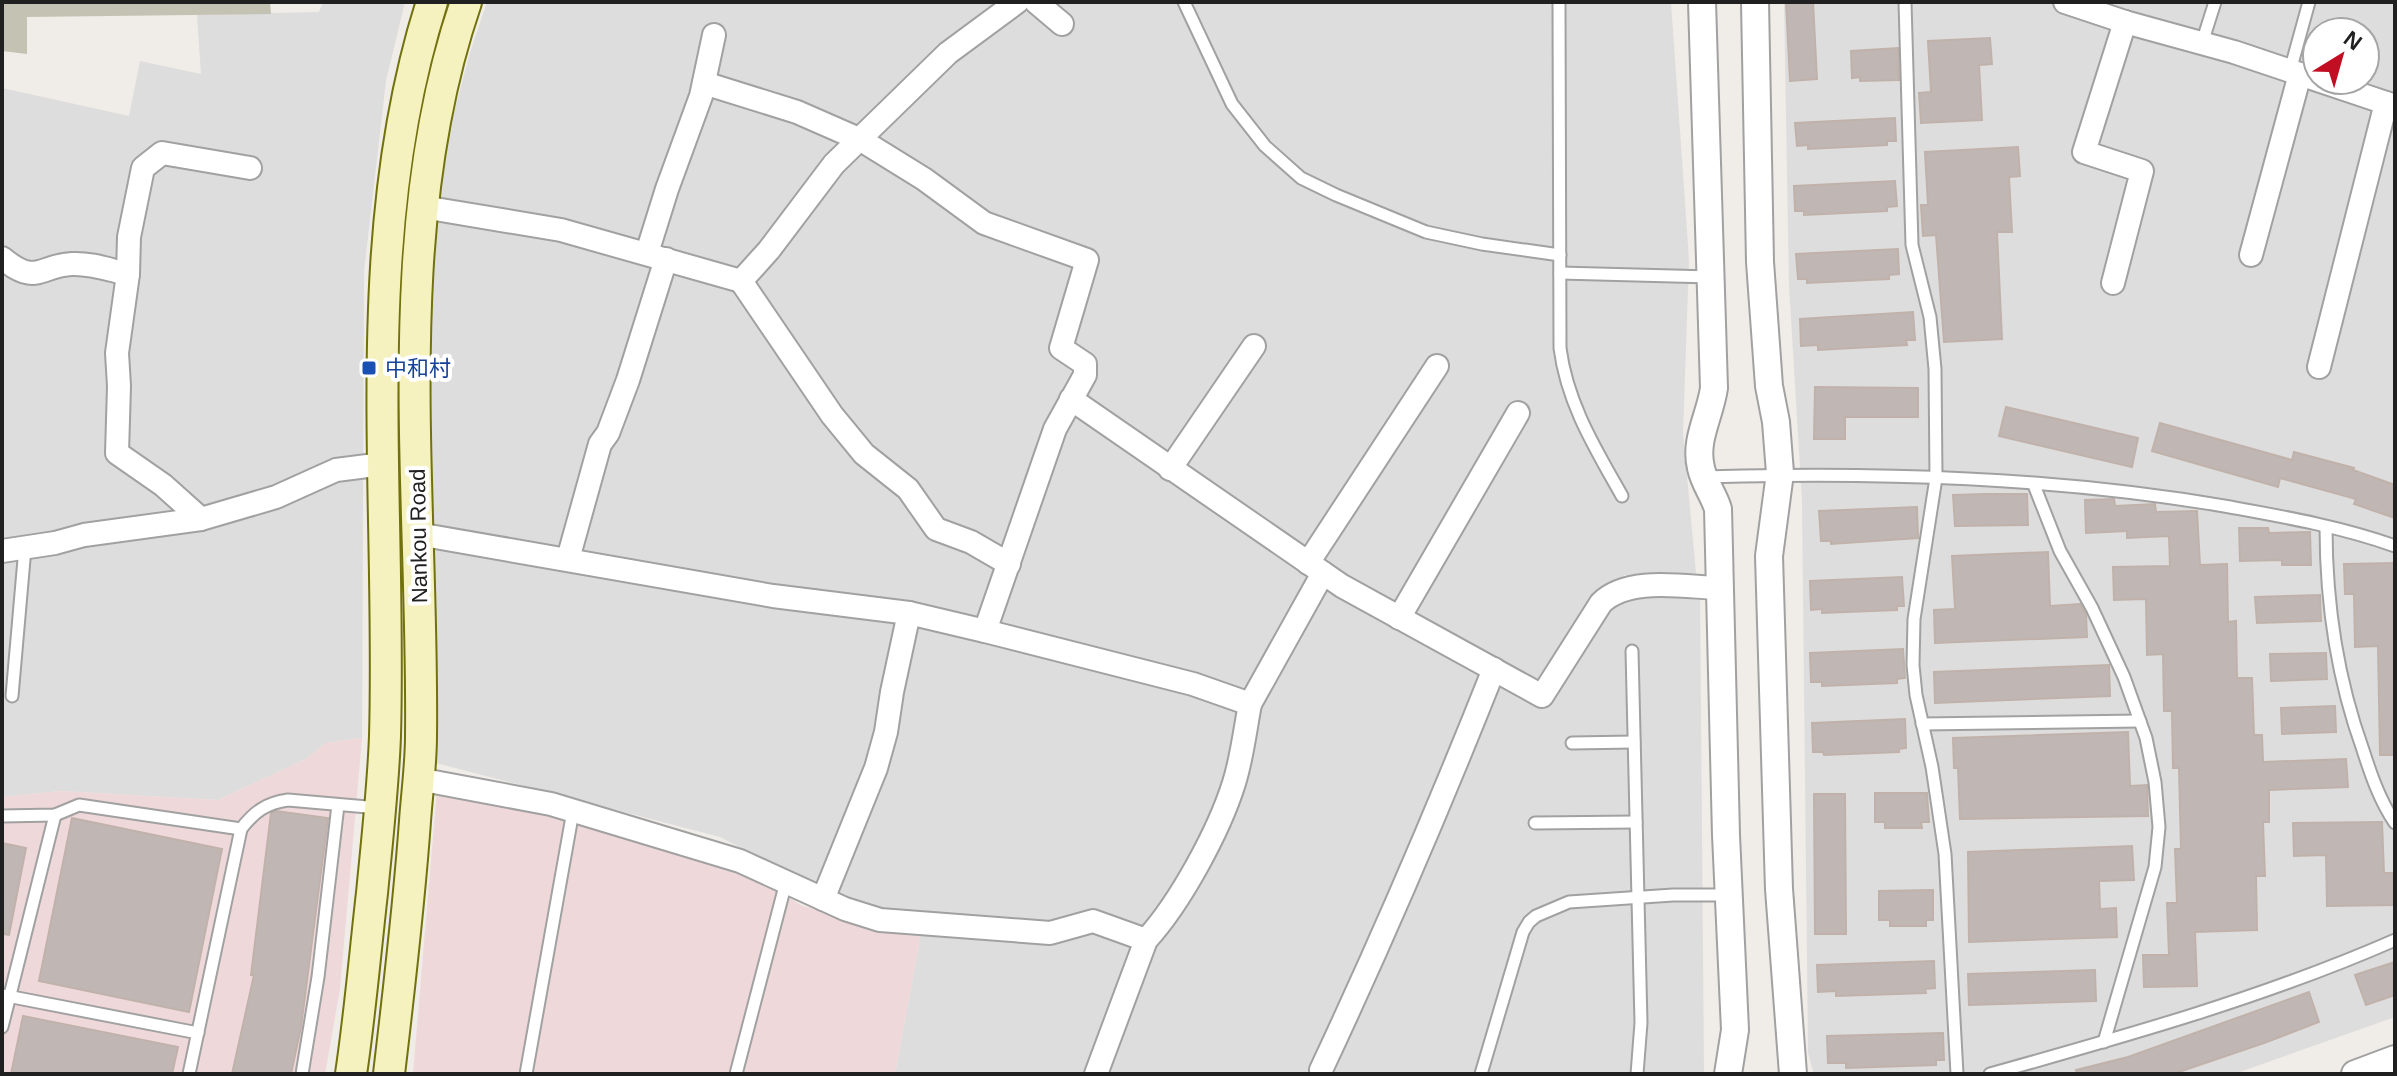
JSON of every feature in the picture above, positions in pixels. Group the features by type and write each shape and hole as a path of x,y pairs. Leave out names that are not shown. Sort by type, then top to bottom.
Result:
{"main road":[{"name":"Nankou Road","path":"351,1074 385,737 384,340 391,195 404,108 432,2"},
{"name":"Nankou Road","path":"389,1074 421,739 416,342 423,207 436,114 466,2"}],"street":[{"path":"741,281 769,250 834,164 948,53 1017,2"},
{"path":"1036,2 1062,24"},
{"path":"1702,2 1714,388 1699,443 1699,456 1718,509 1735,1030 1728,1074"},
{"path":"1755,2 1760,262 1769,386 1776,422 1780,475 1769,556 1779,889 1793,1074"},
{"path":"2065,2 2392,102 2319,367"},
{"path":"2113,283 2142,171 2084,152 2125,22"},
{"path":"568,559 600,444 608,433 628,380 714,35"},
{"path":"2251,255 2295,73"},
{"path":"704,83 777,105 861,140 924,179 984,223 1087,260 1061,348 1085,364 1085,375 1055,429 985,631"},
{"path":"201,519 163,485 117,453 117,353 128,274 129,237 143,168 162,153 250,168"},
{"path":"423,207 561,230 741,281 832,415 864,454 908,489 936,529 971,542 1009,564"},
{"path":"2,258 24,272 42,273 72,264 128,274"},
{"path":"1170,469 1254,346"},
{"path":"1096,1074 1146,940 1159,926 1217,824 1234,783 1250,704 1315,568 1437,366"},
{"path":"1071,399 1315,568 1542,696 1601,603 1614,592 1633,586 1720,588"},
{"path":"1399,618 1518,413"},
{"path":"2,551 84,535 201,519 276,497 336,470 383,464"},
{"path":"418,534 773,596 909,613 1193,684 1250,704"},
{"path":"823,899 876,768 909,613"},
{"path":"1321,1070 1376,953 1494,669"},
{"path":"418,779 551,804 740,861 823,899 880,920 1050,933 1093,921 1146,940"},
{"path":"2355,1074 2395,1059"}],"lane":[{"path":"1184,2 1232,104 1265,146 1301,178 1426,232 1560,255"},
{"path":"1559,2 1560,348 1566,381 1579,418 1622,496"},
{"path":"1905,2 1912,245 1933,341 1936,478 1913,642 1916,695 1932,767 1945,854 1957,1074"},
{"path":"2202,43 2215,2"},
{"path":"2295,73 2309,2"},
{"path":"1560,273 1711,277"},
{"path":"1704,477 1835,473 2034,485 2197,502 2326,527 2395,546"},
{"path":"2034,485 2060,551 2107,637 2140,721 2155,782 2158,847 2155,867 2104,1042"},
{"path":"2326,527 2330,612 2343,686 2369,770 2395,823"},
{"path":"12,696 25,548"},
{"path":"1632,651 1641,1033 1637,1074"},
{"path":"1922,724 2140,721"},
{"path":"1572,743 1634,742"},
{"path":"189,1074 241,829 252,815 275,802 288,800 379,808"},
{"path":"2,816 55,815 79,805 241,829"},
{"path":"302,1074 318,977 338,805"},
{"path":"526,1074 573,811"},
{"path":"2,1027 6,996 55,815"},
{"path":"1535,823 1636,822"},
{"path":"736,1074 787,881"},
{"path":"1481,1074 1529,922 1544,911 1569,902 1729,895"},
{"path":"1990,1074 2104,1042 2331,968 2395,940"},
{"path":"6,996 198,1033"}],"shaded area":[{"path":"2,2 270,2 271,14 27,17 27,54 2,51"},
{"path":"323,2 405,2 386,81 364,271 362,738 326,743 306,759 218,800 61,791 2,797 2,88 129,116 140,61 201,74 197,15 319,12"},
{"path":"487,2 1671,2 1689,260 1683,433 1696,573 1624,575 1618,598 1700,594 1704,1074 1108,1074 1133,1004 1089,1074 895,1074 921,933 857,908 720,837 436,763 430,269 437,177 469,56"},
{"path":"1784,2 2395,2 2395,1017 2234,1074 1814,1074 1808,1053 1802,501 1789,285"},
{"path":"362,738 340,989 325,1074 2,1074 2,797 61,791 218,800 306,759 326,743"},
{"path":"437,790 556,811 757,877 802,906 921,933 895,1074 413,1074"}],"building":[{"path":"1786,2 1813,2 1817,79 1790,81"},
{"path":"1990,38 1992,64 1979,65 1982,120 1921,123 1919,93 1931,92 1928,41"},
{"path":"1898,48 1899,80 1860,81 1860,77 1852,78 1851,51"},
{"path":"1895,118 1896,141 1887,141 1887,145 1808,149 1808,145 1797,146 1795,123"},
{"path":"2018,147 2020,176 2009,177 2012,232 1997,232 2002,339 1944,342 1936,235 1923,236 1921,205 1928,205 1925,152"},
{"path":"1895,181 1897,206 1887,207 1887,211 1804,215 1804,211 1795,211 1794,186"},
{"path":"1898,249 1899,274 1889,275 1889,279 1807,283 1807,279 1798,279 1796,254"},
{"path":"1913,312 1915,340 1906,340 1907,345 1818,350 1818,345 1801,346 1800,319"},
{"path":"1815,387 1918,388 1918,417 1845,417 1845,439 1814,439"},
{"path":"2006,407 2138,438 2132,467 1999,436"},
{"path":"2160,423 2292,460 2294,452 2354,468 2395,485 2395,518 2354,504 2356,499 2280,478 2278,487 2152,451"},
{"path":"2027,494 2028,525 1955,526 1953,495"},
{"path":"2114,499 2115,506 2155,504 2156,512 2197,511 2200,565 2227,564 2228,622 2236,621 2237,678 2252,678 2254,735 2262,735 2263,762 2346,759 2348,787 2269,790 2269,822 2263,822 2265,876 2256,876 2257,930 2195,932 2197,986 2144,987 2143,955 2169,955 2167,903 2177,903 2175,849 2181,849 2179,768 2173,768 2172,711 2164,711 2163,654 2147,655 2146,599 2114,600 2113,567 2170,566 2169,536 2127,538 2127,531 2086,533 2085,500"},
{"path":"1917,507 1918,538 1831,544 1831,541 1821,541 1819,511"},
{"path":"2239,528 2268,528 2269,533 2310,532 2311,565 2282,565 2282,560 2240,561"},
{"path":"2048,552 2050,606 2080,604 2086,614 2087,637 1935,643 1934,610 1955,609 1952,556"},
{"path":"2395,563 2395,755 2380,755 2378,646 2355,647 2354,594 2345,594 2344,564"},
{"path":"1902,577 1904,606 1897,606 1897,610 1822,613 1822,609 1811,610 1810,581"},
{"path":"2320,595 2321,621 2257,623 2255,597"},
{"path":"1903,649 1905,678 1897,679 1897,683 1822,686 1822,682 1811,682 1810,653"},
{"path":"2326,653 2327,679 2271,681 2270,654"},
{"path":"2109,665 2110,696 1935,703 1934,672"},
{"path":"2335,706 2336,732 2282,734 2281,708"},
{"path":"1905,719 1906,748 1899,749 1899,752 1824,755 1823,752 1813,752 1812,723"},
{"path":"2128,732 2130,786 2147,785 2148,816 1960,819 1953,738"},
{"path":"1875,793 1927,793 1929,822 1921,822 1922,828 1885,828 1885,822 1875,822"},
{"path":"1814,794 1845,794 1846,934 1815,934"},
{"path":"276,811 328,818 301,1027 291,1074 232,1074 254,975 251,975 271,813"},
{"path":"72,818 222,849 189,1012 39,981"},
{"path":"2382,822 2384,873 2395,873 2395,905 2327,906 2326,855 2294,856 2293,823"},
{"path":"2,843 26,848 9,935 2,934"},
{"path":"2132,846 2134,880 2099,881 2100,909 2116,908 2117,937 1969,942 1968,852"},
{"path":"1933,890 1933,920 1926,920 1926,926 1890,926 1890,920 1879,920 1879,891"},
{"path":"1934,961 1935,988 1925,989 1926,993 1836,996 1836,991 1818,992 1817,965"},
{"path":"2395,962 2395,995 2366,1005 2355,975"},
{"path":"2095,970 2096,1001 1969,1005 1968,974"},
{"path":"2309,992 2319,1022 2264,1043 2173,1074 2077,1074 2076,1070 2128,1057"},
{"path":"23,1016 178,1047 172,1074 11,1074"},
{"path":"1943,1033 1944,1060 1936,1060 1936,1065 1846,1068 1846,1063 1828,1063 1827,1036"}],"place":[{"name":"中和村","path":"369,368"}]}
